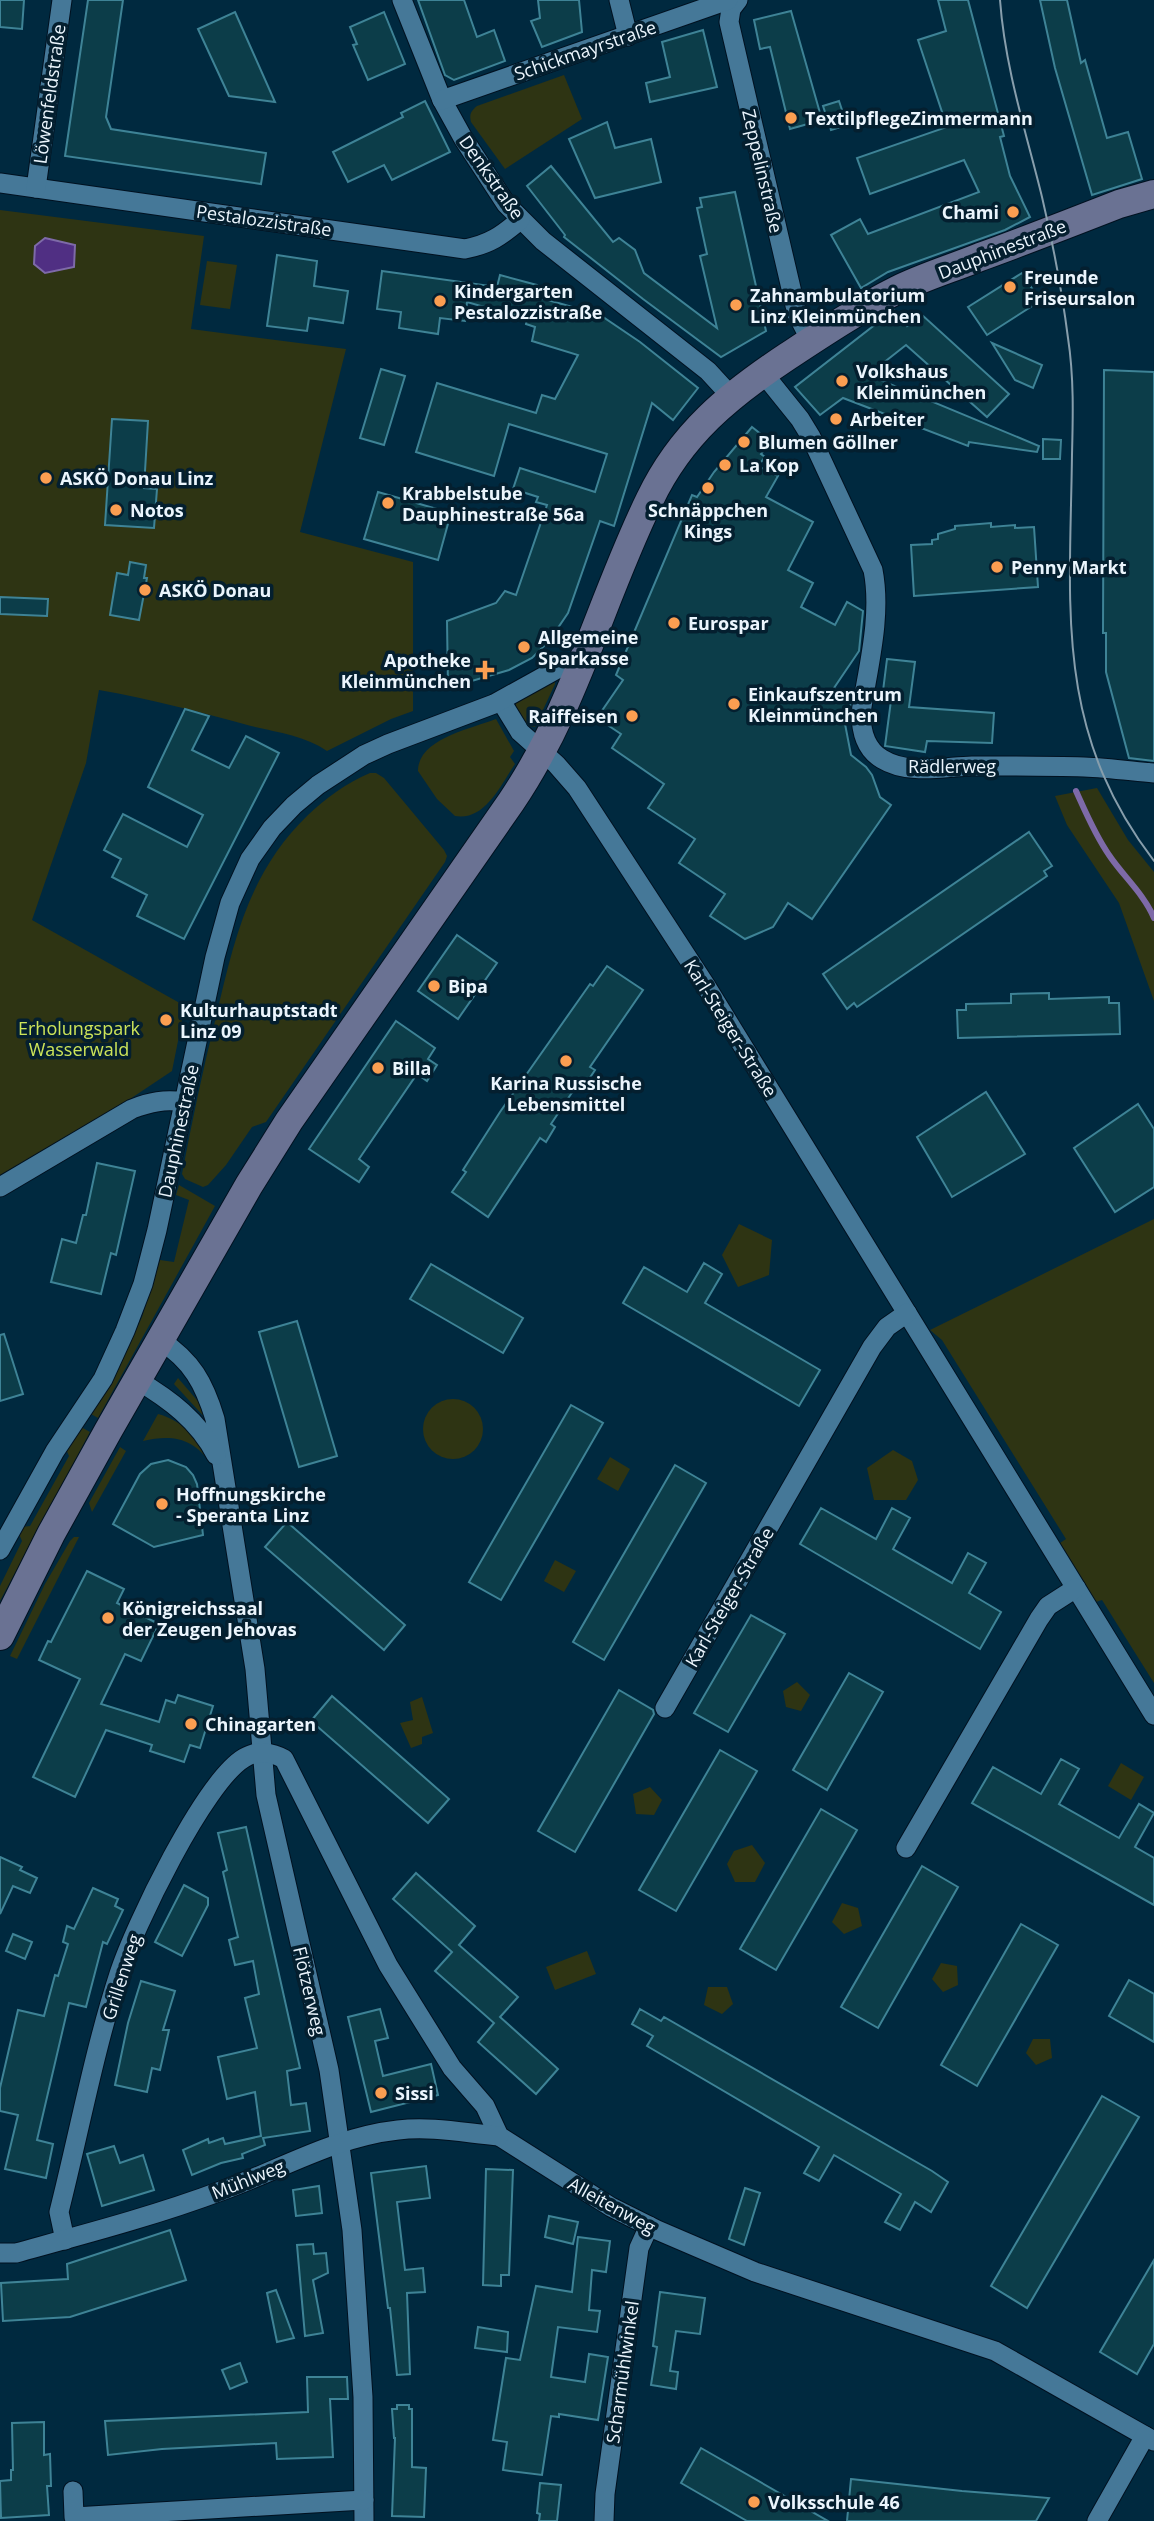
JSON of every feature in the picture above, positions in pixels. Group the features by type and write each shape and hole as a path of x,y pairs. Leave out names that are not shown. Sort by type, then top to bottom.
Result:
{"main road":[{"name":"Dauphinestraße","path":"0,1636 51,1534 249,1185 289,1121 512,802 543,752 582,667 650,499 677,454 697,428 731,396 763,373 899,289 1119,204 1154,194"}],"street":[{"name":"Löwenfeldstraße","path":"36,188 62,0"},
{"name":"Denkstraße","path":"402,0 442,100 489,179 520,220 585,276 708,371 731,396"},
{"path":"619,0 628,36"},
{"name":"Schickmayrstraße","path":"442,100 728,0"},
{"name":"Zeppelinstraße","path":"738,0 731,9 729,22 797,314 811,341"},
{"name":"Pestalozzistraße","path":"0,183 466,249 484,245 502,236 520,220"},
{"name":"Rädlerweg","path":"763,373 800,419 811,438 873,570 875,611 860,713 861,727 870,750 880,759 892,764 919,769 969,766 1084,767 1154,773"},
{"name":"Dauphinestraße","path":"0,1550 55,1451 103,1379 125,1331 158,1230 215,957 230,903 250,859 272,828 318,785 364,755 501,701 559,668 575,665 582,667"},
{"path":"501,701 520,732 543,752"},
{"name":"Karl-Steiger-Straße","path":"543,752 576,788 706,986 1154,1716"},
{"path":"0,1187 132,1109 149,1102 184,1102"},
{"name":"Karl-Steiger-Straße","path":"665,1707 872,1347 887,1327 907,1313"},
{"name":"Flötzerweg","path":"160,1340 186,1360 206,1391 215,1419 255,1669 266,1795 329,2070 355,2258 363,2397 364,2521"},
{"name":"Flötzerweg","path":"137,1380 190,1418 208,1438 222,1465"},
{"path":"906,1847 1048,1606 1076,1588"},
{"path":"261,1753 272,1752 284,1759 388,1965 452,2068 485,2106 499,2136"},
{"name":"Grillenweg","path":"65,2240 59,2212 104,2029 124,1961 141,1918 224,1776 244,1758 261,1753"},
{"name":"Mühlweg","path":"0,2253 16,2253 126,2224 224,2190 340,2143 399,2130 441,2129 499,2136"},
{"name":"Alleitenweg","path":"499,2136 611,2207 649,2225 755,2272 995,2351 1150,2439"},
{"name":"Scharmühlwinkel","path":"604,2521 605,2494 639,2248 649,2225"},
{"path":"1097,2521 1150,2439"},
{"path":"73,2491 74,2517 364,2500"}],"green space":[{"path":"564,75 582,119 505,169 471,122 472,111 477,106"},
{"name":"ASKÖ Donau","path":"0,210 204,236 191,329 346,349 300,532 413,562 413,711 327,751 290,735 99,690 86,763 32,920 185,1006 172,1071 0,1178"},
{"path":"207,261 237,265 230,309 200,305"},
{"path":"555,680 535,727 528,726 516,708 516,702"},
{"path":"496,719 514,751 510,757 515,764 483,808 466,816 455,816 437,799 418,771 420,760 436,743 447,737"},
{"path":"370,773 384,778 444,850 447,856 445,862 266,1122 252,1127 226,1165 203,1187 185,1179 182,1174 223,989 237,934 247,908 271,860 308,815 329,797"},
{"path":"1097,788 1128,840 1154,872 1154,1001 1119,903 1067,825 1055,796"},
{"path":"179,1185 215,1206 98,1418 91,1414 115,1374 142,1317 160,1260 174,1262 189,1200 176,1195"},
{"path":"1154,1219 1154,1683 1102,1600 1096,1602 1060,1543 1066,1539 942,1340 930,1330"},
{"path":"739,1224 772,1240 769,1275 738,1287 722,1255"},
{"path":"178,1378 202,1406 208,1421 174,1384"},
{"path":"453,1399 470,1404 478,1412 483,1429 478,1446 470,1454 453,1459 436,1454 428,1446 423,1429 428,1412 436,1404"},
{"path":"158,1414 183,1426 203,1448 211,1465 198,1449 182,1440 164,1438 143,1441"},
{"path":"81,1427 90,1432 0,1601 0,1586 22,1541 19,1534 22,1527 30,1526 69,1456 66,1449"},
{"path":"120,1447 126,1451 92,1512 89,1503"},
{"path":"893,1450 912,1461 918,1480 906,1500 874,1500 867,1468"},
{"path":"610,1457 630,1469 618,1491 597,1479"},
{"path":"74,1537 79,1537 17,1659 10,1656 45,1584"},
{"path":"555,1560 576,1571 564,1592 544,1581"},
{"path":"797,1682 810,1695 801,1711 786,1707 783,1691"},
{"path":"422,1697 433,1733 422,1737 422,1744 411,1748 400,1723 413,1720 410,1702"},
{"path":"1121,1763 1144,1777 1131,1800 1108,1786"},
{"path":"650,1787 662,1800 654,1815 636,1814 633,1794"},
{"path":"752,1845 765,1863 755,1882 735,1882 727,1864 734,1851"},
{"path":"842,1903 858,1908 862,1926 844,1934 832,1922"},
{"path":"587,1951 596,1974 555,1990 546,1967"},
{"path":"941,1963 957,1966 958,1985 943,1992 932,1979"},
{"path":"708,1987 727,1987 733,2004 722,2014 704,2005"},
{"path":"1033,2039 1050,2039 1052,2058 1036,2065 1026,2053"}],"shaded area":[{"path":"45,238 75,245 74,267 45,273 34,264 35,246"}],"building":[{"path":"0,0 24,0 22,29 0,27"},
{"path":"88,0 123,0 106,117 111,129 266,153 261,184 65,156"},
{"path":"418,0 464,0 477,37 494,30 505,61 454,80 445,75"},
{"path":"538,0 579,0 582,32 542,47 531,21 540,18"},
{"path":"938,0 968,0 1004,136 1000,137 1010,176 1030,217 1005,230 888,272 861,288 831,235 860,219 868,234 979,192 964,160 870,194 857,158 947,127 918,40 946,31"},
{"path":"1040,0 1067,0 1081,63 1085,60 1107,138 1128,132 1142,179 1092,195 1055,68"},
{"path":"791,11 822,120 790,129 770,47 760,49 754,20"},
{"path":"235,12 275,102 229,96 198,29"},
{"path":"384,12 405,64 368,80 353,45 357,44 350,27"},
{"path":"703,30 717,87 650,102 646,83 670,77 662,42"},
{"path":"425,101 450,152 392,180 384,165 348,182 333,152 403,117 401,113"},
{"path":"839,101 847,125 831,130 823,106"},
{"path":"607,122 615,148 651,139 661,182 595,198 569,139"},
{"path":"551,166 613,242 619,238 635,250 644,273 717,328 700,256 707,254 697,208 702,207 700,198 735,192 766,331 721,357 643,299 564,237 527,186"},
{"path":"277,255 317,261 314,286 348,291 343,323 309,318 307,331 267,326"},
{"path":"382,271 497,287 500,275 537,285 534,296 600,315 640,342 698,388 673,420 652,403 614,526 600,521 568,613 549,641 532,658 509,670 448,688 447,621 496,603 505,591 516,595 547,505 536,502 538,497 513,489 520,468 595,492 607,454 509,424 494,476 416,452 437,383 536,413 542,395 555,399 578,355 532,341 535,327 526,324 527,319 467,302 465,321 440,318 438,334 399,328 401,312 377,309"},
{"path":"1022,273 1040,301 987,335 968,307"},
{"name":"Volkshaus Kleinmünchen","path":"894,310 907,326 921,314 1009,394 987,417 906,345 868,375 1039,446 1037,452 969,442 968,446 843,398 820,415 795,387"},
{"path":"992,343 1042,365 1033,388 1015,380"},
{"path":"381,369 405,376 384,445 360,438"},
{"path":"1104,370 1154,372 1154,761 1129,758 1106,672 1106,633 1103,633"},
{"path":"112,419 148,421 144,488 157,489 154,528 105,525"},
{"name":"Einkaufszentrum Kleinmünchen","path":"752,427 771,442 761,454 765,457 758,466 778,476 766,497 813,522 788,570 813,583 801,607 835,625 847,602 863,611 859,651 834,688 851,700 849,718 845,724 851,755 866,767 880,797 891,805 812,919 788,903 773,927 745,939 710,916 725,894 679,863 695,839 648,808 664,784 612,748 621,734 597,718 623,680 616,675 692,495 697,497"},
{"path":"1043,439 1061,440 1060,459 1043,459"},
{"path":"378,492 451,513 438,560 364,539"},
{"path":"991,523 991,527 1034,527 1038,587 914,596 911,545 932,544 932,540 938,539 938,534 955,529 955,526"},
{"path":"130,562 146,565 144,578 147,578 139,620 110,615 117,573 128,575"},
{"path":"0,597 48,599 47,616 0,614"},
{"path":"887,659 915,662 909,707 994,713 992,743 927,741 925,752 885,746 892,693 883,691"},
{"path":"185,709 209,716 192,750 229,768 246,736 279,753 184,939 137,916 147,895 112,877 121,859 104,850 123,814 187,847 203,815 148,787"},
{"path":"1029,832 1052,866 1044,871 1047,876 857,1007 854,1003 847,1009 823,974"},
{"path":"457,935 497,963 458,1019 418,991"},
{"path":"607,966 643,990 590,1067 595,1070 585,1085 579,1082 551,1124 555,1127 546,1142 540,1138 488,1217 452,1192 500,1112 590,984 593,986"},
{"path":"1049,993 1049,999 1109,997 1109,1003 1119,1003 1120,1034 958,1038 957,1010 966,1010 966,1004 1011,1003 1011,994"},
{"path":"396,1021 435,1048 428,1059 437,1065 427,1081 417,1074 359,1159 369,1167 359,1182 309,1149"},
{"path":"986,1092 1025,1154 952,1197 917,1137"},
{"path":"1138,1104 1154,1129 1154,1187 1115,1212 1074,1148"},
{"path":"97,1163 135,1171 116,1255 111,1253 101,1294 51,1282 62,1239 76,1243 83,1215 86,1215"},
{"path":"704,1263 722,1274 705,1303 820,1370 799,1406 623,1303 644,1267 687,1292"},
{"path":"431,1264 523,1318 503,1353 410,1299"},
{"path":"297,1321 337,1456 299,1467 259,1332"},
{"path":"4,1334 23,1394 0,1401 0,1335"},
{"path":"571,1405 603,1423 501,1600 469,1582"},
{"name":"Hoffnungskirche - Speranta Linz","path":"168,1460 186,1467 193,1475 197,1484 203,1535 154,1547 113,1524 140,1474 151,1464"},
{"path":"675,1465 706,1483 604,1660 573,1642"},
{"path":"821,1508 876,1539 892,1508 910,1518 893,1549 952,1583 968,1553 986,1563 969,1593 1001,1612 980,1649 800,1544"},
{"path":"287,1522 405,1625 384,1650 265,1547"},
{"path":"87,1571 124,1589 117,1603 159,1624 141,1661 125,1654 101,1704 159,1722 166,1700 175,1703 178,1695 213,1706 200,1748 190,1745 184,1762 150,1751 152,1745 106,1730 75,1797 33,1777 80,1679 39,1660"},
{"path":"751,1615 785,1634 728,1732 694,1713"},
{"path":"849,1673 883,1692 827,1790 793,1770"},
{"path":"619,1690 653,1710 654,1714 575,1852 538,1831"},
{"path":"332,1696 449,1799 428,1823 311,1721"},
{"path":"720,1750 757,1771 676,1911 639,1890"},
{"path":"1061,1759 1079,1769 1059,1804 1119,1838 1139,1804 1154,1813 1135,1847 1154,1858 1154,1905 972,1803 993,1767 1041,1794"},
{"path":"821,1809 857,1830 776,1970 740,1949"},
{"path":"246,1827 300,2068 287,2071 291,2105 306,2103 310,2131 263,2138 265,2145 242,2154 243,2158 221,2163 192,2175 183,2150 208,2139 209,2143 223,2138 225,2144 261,2136 255,2092 227,2099 218,2057 257,2048 245,1998 259,1994 253,1961 235,1965 229,1940 238,1937 223,1872 227,1870 218,1833"},
{"path":"0,1857 22,1867 20,1870 37,1878 30,1893 13,1886 0,1914"},
{"path":"922,1866 958,1887 878,2028 841,2007"},
{"path":"416,1873 475,1926 459,1945 518,1997 500,2017 558,2069 536,2094 478,2042 494,2023 435,1971 452,1952 393,1899"},
{"path":"184,1885 208,1898 208,1905 182,1956 155,1942"},
{"path":"93,1888 118,1899 115,1906 123,1910 107,1944 103,1942 86,2007 69,2003 37,2140 53,2144 46,2178 5,2169 18,2115 0,2111 0,2088 18,2010 44,2016 55,1975 58,1976 68,1944 63,1942 67,1926 74,1929"},
{"path":"1021,1924 1058,1945 977,2086 941,2065"},
{"path":"13,1934 32,1942 25,1959 6,1951"},
{"path":"1129,1980 1154,1994 1154,2042 1109,2016"},
{"path":"141,1981 175,1991 163,2030 169,2030 160,2070 152,2068 147,2092 115,2085 128,2023"},
{"path":"380,2009 388,2038 375,2041 383,2076 431,2064 438,2095 371,2112 348,2017"},
{"path":"640,2009 661,2021 664,2017 948,2182 931,2212 915,2202 900,2230 885,2222 901,2194 834,2155 819,2181 804,2173 819,2147 647,2046 653,2036 632,2024"},
{"path":"1102,2096 1139,2117 1027,2308 991,2286"},
{"path":"114,2146 120,2163 143,2155 154,2190 102,2206 87,2154"},
{"path":"426,2166 430,2198 397,2202 405,2270 423,2268 425,2292 407,2293 410,2374 397,2375 371,2173"},
{"path":"486,2169 513,2170 509,2275 501,2275 501,2286 483,2285"},
{"path":"319,2186 322,2213 296,2216 293,2190"},
{"path":"745,2188 760,2193 744,2245 729,2239"},
{"path":"549,2216 578,2222 573,2244 545,2237"},
{"path":"170,2230 186,2280 70,2317 3,2321 1,2283 68,2279 67,2264"},
{"path":"578,2237 610,2241 606,2272 592,2270 589,2310 600,2311 597,2332 558,2327 551,2377 585,2382 589,2354 608,2357 598,2420 559,2414 559,2417 551,2416 542,2475 503,2470 507,2442 493,2440 506,2358 520,2360 536,2286 572,2292"},
{"path":"313,2244 314,2254 326,2253 328,2273 313,2280 323,2333 305,2336 297,2245"},
{"path":"1154,2260 1154,2344 1137,2374 1100,2352"},
{"path":"276,2290 294,2338 277,2342 267,2293"},
{"path":"660,2292 705,2298 700,2334 676,2331 670,2371 678,2372 676,2389 651,2385 657,2347 653,2346"},
{"path":"478,2327 508,2332 507,2352 475,2348"},
{"path":"240,2363 247,2382 230,2389 222,2370"},
{"path":"307,2377 347,2377 348,2399 330,2399 333,2457 277,2459 276,2443 162,2449 108,2455 105,2421 308,2412"},
{"path":"397,2405 409,2405 409,2409 412,2409 412,2467 426,2468 424,2517 392,2516 395,2438 392,2409 397,2409"},
{"path":"44,2422 44,2455 50,2454 51,2486 47,2486 49,2515 1,2518 0,2481 11,2480 13,2470 12,2423"},
{"name":"Volksschule 46","path":"701,2448 828,2521 747,2521 681,2483"},
{"path":"851,2479 1049,2498 1036,2521 847,2521"},
{"path":"540,2483 561,2485 557,2521 539,2521 540,2514 537,2513"}],"waterway":[{"path":"1076,791 1104,847 1145,901 1154,918"}],"tram line":[{"path":"1000,0 1011,75 1042,197 1070,353 1073,411 1070,565 1075,666 1084,715 1099,764 1122,812 1154,861"}],"place":[{"name":"TextilpflegeZimmermann","path":"791,118"},
{"name":"Chami","path":"1013,212"},
{"name":"Freunde Friseursalon","path":"1010,287"},
{"name":"Kindergarten Pestalozzistraße","path":"440,301"},
{"name":"Zahnambulatorium Linz Kleinmünchen","path":"736,305"},
{"name":"Volkshaus Kleinmünchen","path":"842,381"},
{"name":"Arbeiter","path":"836,419"},
{"name":"Blumen Göllner","path":"744,442"},
{"name":"La Kop","path":"725,465"},
{"name":"ASKÖ Donau Linz","path":"46,478"},
{"name":"Schnäppchen Kings","path":"708,488"},
{"name":"Krabbelstube Dauphinestraße 56a","path":"388,503"},
{"name":"Notos","path":"116,510"},
{"name":"Penny Markt","path":"997,567"},
{"name":"ASKÖ Donau","path":"145,590"},
{"name":"Eurospar","path":"674,623"},
{"name":"Allgemeine Sparkasse","path":"524,647"},
{"name":"Apotheke Kleinmünchen","path":"485,670"},
{"name":"Einkaufszentrum Kleinmünchen","path":"734,704"},
{"name":"Raiffeisen","path":"632,716"},
{"name":"Bipa","path":"434,986"},
{"name":"Kulturhauptstadt Linz 09","path":"166,1020"},
{"name":"Karina Russische Lebensmittel","path":"566,1061"},
{"name":"Billa","path":"378,1068"},
{"name":"Hoffnungskirche - Speranta Linz","path":"162,1504"},
{"name":"Königreichssaal der Zeugen Jehovas","path":"108,1618"},
{"name":"Chinagarten","path":"191,1724"},
{"name":"Sissi","path":"381,2093"},
{"name":"Volksschule 46","path":"754,2502"}],"park label":[{"name":"Erholungspark Wasserwald","path":"79,1038"}]}
